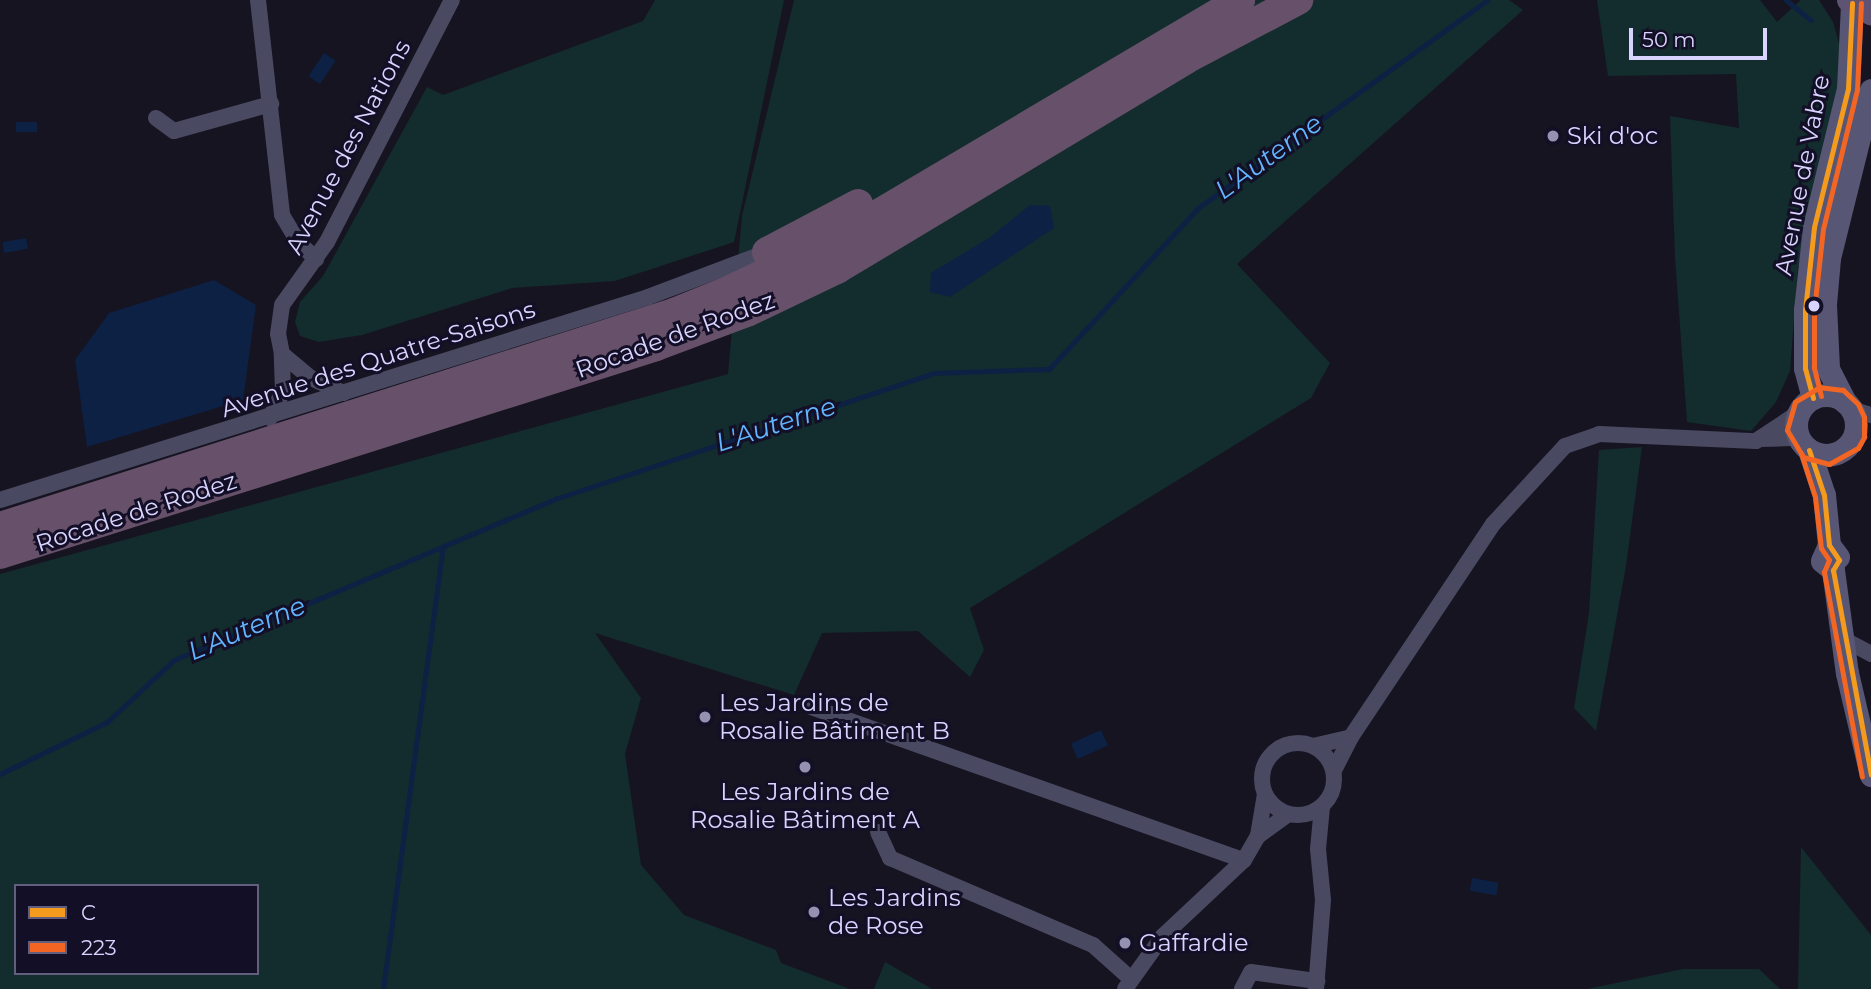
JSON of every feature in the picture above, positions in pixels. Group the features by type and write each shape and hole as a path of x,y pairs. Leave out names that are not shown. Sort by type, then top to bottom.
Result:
{"highway":[{"name":"Rocade de Rodez","path":"0,527 661,317 726,292 833,241 1240,0"},
{"name":"Rocade de Rodez","path":"0,554 656,346 749,311 837,269 1186,59 1298,0"},
{"path":"767,252 931,166 1102,66 1149,52"}],"main road":[{"name":"Avenue de Vabre","path":"1806,405 1805,310 1814,227 1848,89 1857,5"},
{"name":"Avenue de Vabre","path":"1859,414 1828,368 1825,304 1829,258 1871,90"},
{"path":"1824,495 1837,453 1851,443 1859,414 1830,395 1806,405 1804,444 1824,495 1829,545 1839,560 1833,570 1845,640 1856,669 1871,775"},
{"path":"1804,444 1837,453"}],"street":[{"path":"258,0 282,215 298,242 316,259"},
{"name":"Avenue des Nations","path":"270,418 282,391 282,354 278,334 282,305 316,259 452,0"},
{"path":"156,118 174,131 271,104"},
{"name":"Avenue des Quatre-Saisons","path":"0,500 270,418 648,297 767,252"},
{"path":"282,354 309,377 343,393"},
{"path":"1762,439 1806,405"},
{"path":"1334,771 1351,737 1493,524 1565,446 1599,434 1737,443 1762,439 1804,444"},
{"path":"1845,640 1871,654"},
{"path":"811,707 1244,860"},
{"path":"878,832 890,858 1093,945 1128,984 1163,936 1244,860 1258,836 1265,794 1262,771 1275,751 1293,743 1313,746 1351,737"},
{"path":"1242,989 1251,972 1317,985 1323,901 1318,838 1322,807 1333,791 1334,771 1330,760 1313,746"},
{"path":"1265,794 1294,815 1318,838"},
{"path":"1258,836 1294,815 1322,807"}],"green space":[{"path":"655,0 784,0 734,242 615,281 512,288 362,335 319,342 300,336 295,322 300,302 323,276 427,87 443,95 643,21"},
{"path":"794,0 1509,0 1523,10 1237,264 1330,363 1311,398 970,608 984,650 970,677 918,631 822,633 794,695 595,633 641,698 625,754 641,865 684,915 776,950 781,963 850,989 0,989 0,574 728,374 742,216"},
{"path":"1597,0 1760,0 1777,22 1801,0 1819,0 1833,22 1841,50 1839,80 1798,268 1790,371 1776,402 1751,431 1687,422 1675,258 1670,116 1739,128 1736,74 1608,76"},
{"path":"1642,447 1626,566 1596,731 1574,708 1589,613 1599,450"},
{"path":"1801,847 1871,935 1871,989 1798,989"},
{"path":"885,962 932,989 874,989"},
{"path":"1683,969 1759,969 1780,989 1587,989"}],"water":[{"path":"324,53 336,61 320,84 308,76"},
{"path":"16,122 37,122 37,132 16,132"},
{"path":"1030,205 1050,206 1054,228 950,297 930,292 931,273 989,238"},
{"path":"26,238 28,249 4,253 2,242"},
{"path":"214,280 256,305 243,400 87,447 75,360 109,313"},
{"path":"1101,730 1108,746 1078,759 1071,743"},
{"path":"1472,878 1499,883 1496,895 1470,891"}],"waterway":[{"name":"L'Auterne","path":"0,774 107,722 174,660 558,498 933,373 1049,369 1198,208 1487,0"},
{"name":"L'Auterne","path":"1786,0 1811,20"},
{"path":"383,989 443,547"}],"transit line":[{"name":"C","path":"1813,398 1805,368 1805,310 1814,227 1848,89 1852,3"},
{"name":"223","path":"1821,396 1814,367 1814,310 1823,229 1857,90 1861,3"},
{"name":"223","path":"1818,388 1795,402 1787,430 1803,457 1829,464 1858,448 1864,437 1864,417 1858,404 1843,390 1820,387"},
{"name":"C","path":"1809,450 1824,495 1829,545 1839,560 1833,570 1871,775"},
{"name":"223","path":"1801,453 1815,497 1821,548 1829,560 1824,572 1862,777"}],"place":[{"name":"Ski d'oc","path":"1553,136"},
{"name":"Les Jardins de Rosalie Bâtiment B","path":"705,717"},
{"name":"Les Jardins de Rosalie Bâtiment A","path":"805,767"},
{"name":"Les Jardins de Rose","path":"814,912"},
{"name":"Gaffardie","path":"1125,943"}]}
